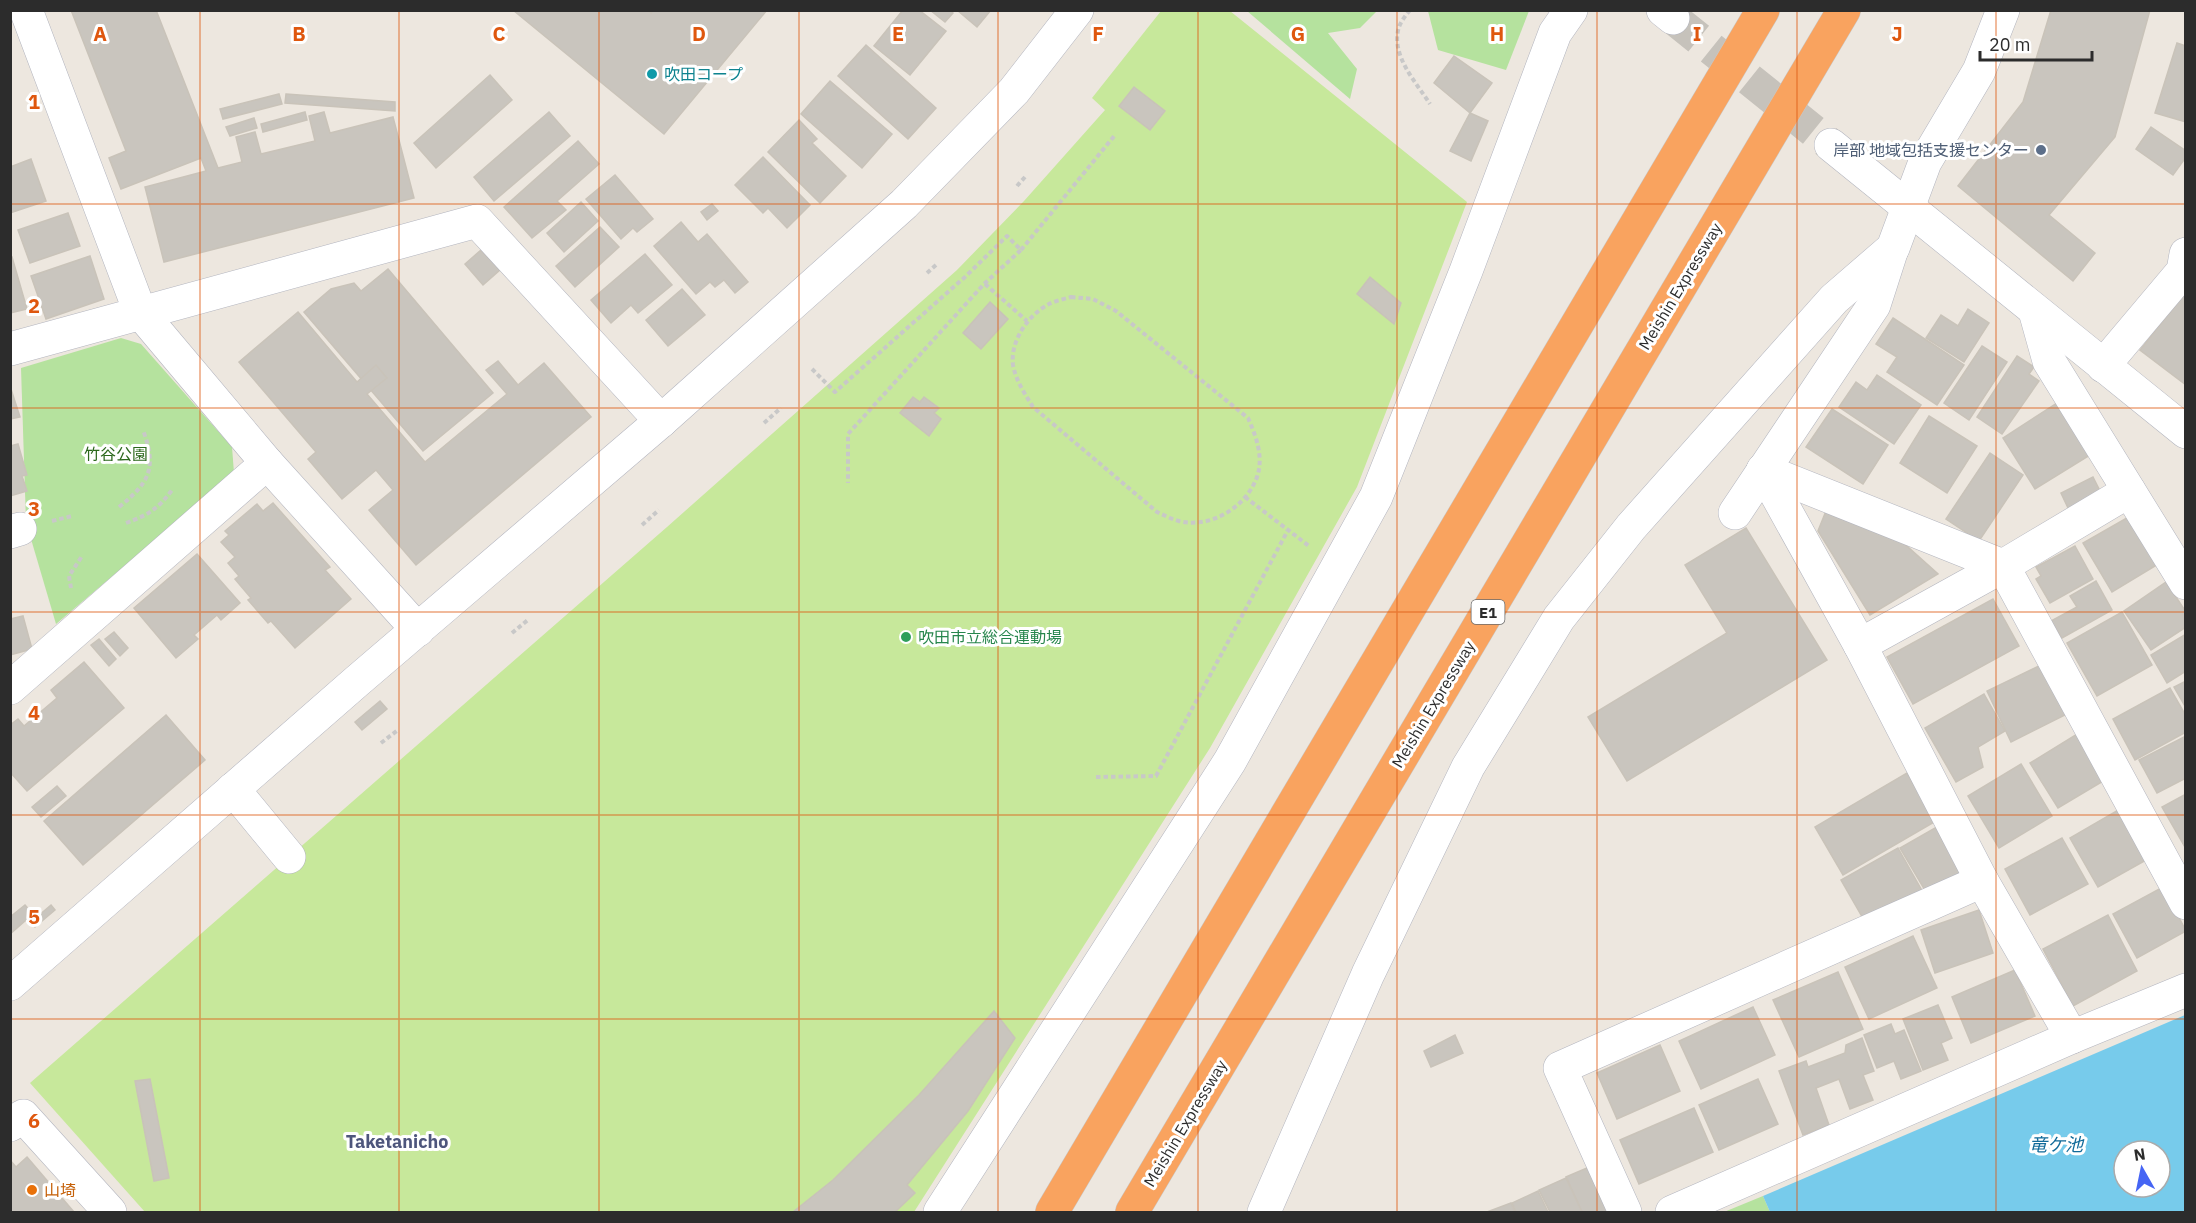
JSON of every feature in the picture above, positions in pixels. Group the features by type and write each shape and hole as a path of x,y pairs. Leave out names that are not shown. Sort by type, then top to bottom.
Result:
{"highway":[{"path":"1308,777 1738,10"},
{"path":"1052,1212 1763,10"},
{"name":"Meishin Expressway","path":"1132,1212 1844,10"}],"street":[{"path":"26,10 140,312 267,463 418,630"},
{"path":"10,984 661,421 904,204 1014,91 1077,10"},
{"path":"940,1212 1230,761 1376,497 1466,271 1555,33 1571,10"},
{"path":"1735,513 1874,305 1925,162 1979,72 2003,10"},
{"path":"1831,145 2186,432"},
{"path":"10,349 477,221 661,421"},
{"path":"1264,1212 1368,974 1468,767 1559,618 1631,527 1834,300 1893,248"},
{"path":"2103,366 2183,271 2186,254"},
{"path":"2035,311 2049,361 2186,583"},
{"path":"10,688 267,463"},
{"path":"1763,470 2003,566 2186,903"},
{"path":"1763,470 1860,645 1982,881 2072,1037"},
{"path":"1860,645 2003,566 2129,491"},
{"path":"233,789 289,857"},
{"path":"1625,1212 1560,1068 1982,881"},
{"path":"1672,1212 2072,1037 2186,990"},
{"path":"15,1114 110,1212"}],"path":[{"path":"1410,10 1399,25 1397,40 1401,59 1430,104"},
{"path":"848,483 848,434 984,284 1021,250 1115,135"},
{"path":"1017,186 1025,177"},
{"path":"812,369 835,392 1007,236 1021,250"},
{"path":"927,273 936,265"},
{"path":"984,284 1027,321"},
{"path":"1071,297 1093,299 1116,311 1248,418 1256,434 1259,454 1257,476 1245,497 1230,512 1206,522 1179,521 1157,512 1033,407 1019,385 1013,364 1016,340 1027,321 1049,304 1071,297"},
{"path":"764,423 781,408"},
{"path":"119,507 140,490 149,471 151,451 143,430"},
{"path":"126,522 144,516 161,504 172,490"},
{"path":"1245,497 1310,548"},
{"path":"642,525 659,510"},
{"path":"1096,777 1156,776 1288,530"},
{"path":"512,633 529,619"},
{"path":"381,743 398,730"}],"green space":[{"path":"1428,10 1529,11 1506,70 1438,50"},
{"name":"吹田市立総合運動場","path":"1161,11 1230,11 1467,202 1357,487 1210,748 914,1212 145,1212 30,1083 667,527 957,270 1024,201 1105,110 1092,98"},
{"path":"1247,11 1377,11 1360,28 1328,33 1357,69 1350,99"},
{"name":"竹谷公園","path":"121,338 141,344 232,447 234,473 56,624 26,522 21,368"},
{"path":"1763,1196 1770,1212 1724,1212"}],"water":[{"name":"竜ケ池","path":"2185,1015 2185,1212 1770,1212 1763,1196"}],"building":[{"path":"71,10 156,10 218,168 242,162 236,137 255,132 261,154 315,141 309,116 324,112 330,133 393,117 414,198 164,262 145,187 206,171 201,158 121,189 109,158 126,151"},
{"name":"吹田コープ","path":"513,10 648,10 651,13 653,10 767,10 664,134"},
{"path":"903,10 919,10 946,31 910,75 874,46"},
{"path":"930,10 950,10 953,13 945,22"},
{"path":"957,10 991,10 977,27"},
{"path":"2051,10 2150,10 2115,137 2049,215 2095,253 2073,281 1958,186 2023,102"},
{"path":"2177,43 2186,46 2186,122 2155,113"},
{"path":"866,45 936,108 908,139 838,76"},
{"path":"1454,56 1492,83 1470,113 1434,83"},
{"path":"490,75 512,100 436,168 414,143"},
{"path":"830,81 892,134 862,168 801,114"},
{"path":"1134,87 1165,111 1150,130 1119,106"},
{"path":"279,94 282,104 223,119 220,109"},
{"path":"286,94 395,102 395,111 285,103"},
{"path":"305,112 307,120 263,132 261,124"},
{"path":"549,112 570,136 494,201 474,177"},
{"path":"1470,113 1488,121 1471,161 1450,151"},
{"path":"254,118 257,128 230,136 226,127"},
{"path":"799,120 817,139 812,143 846,176 820,203 768,152"},
{"path":"2151,127 2186,151 2186,157 2173,175 2136,149"},
{"path":"578,141 599,164 557,201 566,210 532,238 504,207"},
{"path":"763,157 810,205 787,228 768,208 763,213 735,185"},
{"path":"31,159 46,201 10,213 10,167"},
{"path":"615,175 653,219 637,232 633,228 621,239 586,199"},
{"path":"581,202 598,221 564,252 547,233"},
{"path":"712,204 718,211 707,220 701,212"},
{"path":"68,213 80,246 30,263 18,230"},
{"path":"681,222 698,242 707,234 748,282 735,293 724,280 715,287 710,282 696,294 654,246"},
{"path":"600,227 619,247 575,287 556,266"},
{"path":"481,250 500,270 483,285 465,264"},
{"path":"645,254 672,285 638,313 631,305 611,323 591,300"},
{"path":"90,256 104,299 46,319 31,276"},
{"path":"12,257 27,309 10,313 10,258"},
{"path":"388,269 493,393 423,451 304,312 331,289 354,283 361,291"},
{"path":"1370,277 1401,303 1394,324 1357,294"},
{"path":"682,289 705,315 668,346 646,320"},
{"path":"2186,292 2186,385 2140,350"},
{"path":"990,302 1008,319 981,349 963,333"},
{"path":"1968,309 1989,323 1964,362 1926,338 1941,315 1958,326"},
{"path":"298,312 357,382 376,365 387,378 367,394 425,462 507,394 486,370 498,361 518,385 544,363 591,417 416,565 369,510 393,490 376,470 342,499 308,459 316,452 239,362"},
{"path":"1893,318 1964,365 1937,405 1887,372 1897,357 1876,344"},
{"path":"1982,346 2007,362 1969,420 1944,403"},
{"path":"2017,356 2034,367 2029,374 2039,381 2002,434 1977,417"},
{"path":"1877,375 1921,405 1894,444 1839,407 1856,382 1867,390"},
{"path":"10,386 20,417 10,419"},
{"path":"913,397 920,402 924,397 939,408 934,413 941,419 929,436 900,413"},
{"path":"2057,403 2090,455 2035,489 2003,438"},
{"path":"1832,409 1888,445 1863,484 1806,447"},
{"path":"1929,416 1977,446 1947,493 1900,463"},
{"path":"18,444 27,475 22,476 27,491 10,496 10,446"},
{"path":"1990,453 2023,475 1979,541 1946,519"},
{"path":"2093,477 2102,495 2069,510 2061,493"},
{"path":"273,503 330,567 325,570 351,599 295,648 271,621 268,623 248,600 251,598 235,579 239,576 228,563 235,557 221,542 229,535 225,531 257,504 263,511"},
{"path":"1828,506 1890,531 1938,574 1870,615 1818,531"},
{"path":"2132,515 2160,563 2112,592 2083,543"},
{"path":"1746,528 1827,660 1627,781 1588,717 1727,633 1685,565"},
{"path":"2075,546 2093,579 2050,603 2036,579 2041,576 2036,567"},
{"path":"197,554 240,603 221,620 217,615 194,635 198,639 176,658 134,608"},
{"path":"2096,581 2112,610 2062,638 2051,621 2077,607 2070,596"},
{"path":"2166,582 2186,612 2186,627 2151,650 2124,611"},
{"path":"1993,599 2019,646 1913,704 1887,657"},
{"path":"2122,612 2152,665 2097,696 2067,643"},
{"path":"23,616 32,649 10,655 10,619"},
{"path":"114,632 128,648 120,656 105,639"},
{"path":"2186,634 2186,671 2167,683 2151,655"},
{"path":"99,639 116,659 109,666 91,645"},
{"path":"84,662 124,708 27,791 10,772 10,725 18,719 24,726 57,698 51,690"},
{"path":"2043,664 2067,714 2011,742 1987,691"},
{"path":"2186,681 2186,708 2174,687"},
{"path":"2170,688 2186,716 2186,732 2135,760 2113,719"},
{"path":"1984,694 2005,731 1978,747 1983,767 1956,782 1925,728"},
{"path":"380,701 387,709 362,730 355,722"},
{"path":"166,715 205,760 83,865 44,821"},
{"path":"2082,731 2110,777 2058,808 2030,763"},
{"path":"2186,736 2186,778 2157,793 2139,760"},
{"path":"2021,764 2052,816 1999,848 1968,796"},
{"path":"1907,773 1936,821 1843,875 1815,827"},
{"path":"57,786 66,796 41,817 32,807"},
{"path":"2186,794 2186,849 2162,807"},
{"path":"2120,809 2148,859 2098,887 2070,838"},
{"path":"1942,824 1967,869 1926,892 1900,848"},
{"path":"2062,838 2088,884 2030,915 2005,869"},
{"path":"1898,848 1925,896 1868,927 1841,880"},
{"path":"2163,887 2186,931 2137,958 2113,914"},
{"path":"25,905 33,914 10,934 10,917"},
{"path":"51,905 55,910 35,927 31,922"},
{"path":"1979,910 1993,953 1935,973 1921,930"},
{"path":"2108,915 2137,971 2073,1006 2043,949"},
{"path":"1913,936 1937,988 1869,1019 1845,967"},
{"path":"2015,970 2035,1016 1971,1043 1952,997"},
{"path":"1838,972 1863,1029 1799,1057 1773,1000"},
{"path":"1938,1005 1952,1038 1941,1043 1948,1060 1923,1070 1903,1019"},
{"path":"1753,1007 1775,1055 1701,1089 1679,1041"},
{"path":"994,1011 1015,1038 968,1111 907,1185 915,1193 895,1212 793,1212 833,1180 919,1095"},
{"path":"1891,1024 1895,1034 1904,1030 1921,1071 1901,1079 1894,1061 1877,1068 1864,1035"},
{"path":"1455,1035 1463,1053 1431,1067 1424,1051"},
{"path":"1862,1038 1874,1071 1863,1075 1873,1100 1850,1109 1839,1079 1816,1088 1829,1125 1803,1135 1779,1071 1806,1061 1808,1067 1845,1053 1846,1045"},
{"path":"1660,1045 1680,1091 1617,1119 1597,1073"},
{"path":"150,1079 169,1178 154,1181 135,1081"},
{"path":"1758,1079 1778,1124 1719,1150 1699,1105"},
{"path":"1694,1108 1713,1152 1639,1184 1620,1140"},
{"name":"山埼","path":"27,1157 74,1212 10,1212 10,1160 16,1167"},
{"path":"1594,1165 1615,1212 1582,1212 1566,1177"},
{"path":"1566,1178 1582,1212 1550,1212 1539,1190"},
{"path":"1538,1191 1548,1212 1516,1212 1512,1203"},
{"path":"1511,1203 1515,1212 1487,1212"}],"tunnel":[{"path":"1673,18 1831,145"}],"place":[{"name":"吹田コープ","path":"652,74"},
{"name":"岸部 地域包括支援センター","path":"2041,150"},
{"name":"吹田市立総合運動場","path":"906,637"},
{"name":"山埼","path":"32,1190"}],"district":[{"name":"Taketanicho","path":"397,1141"}]}
